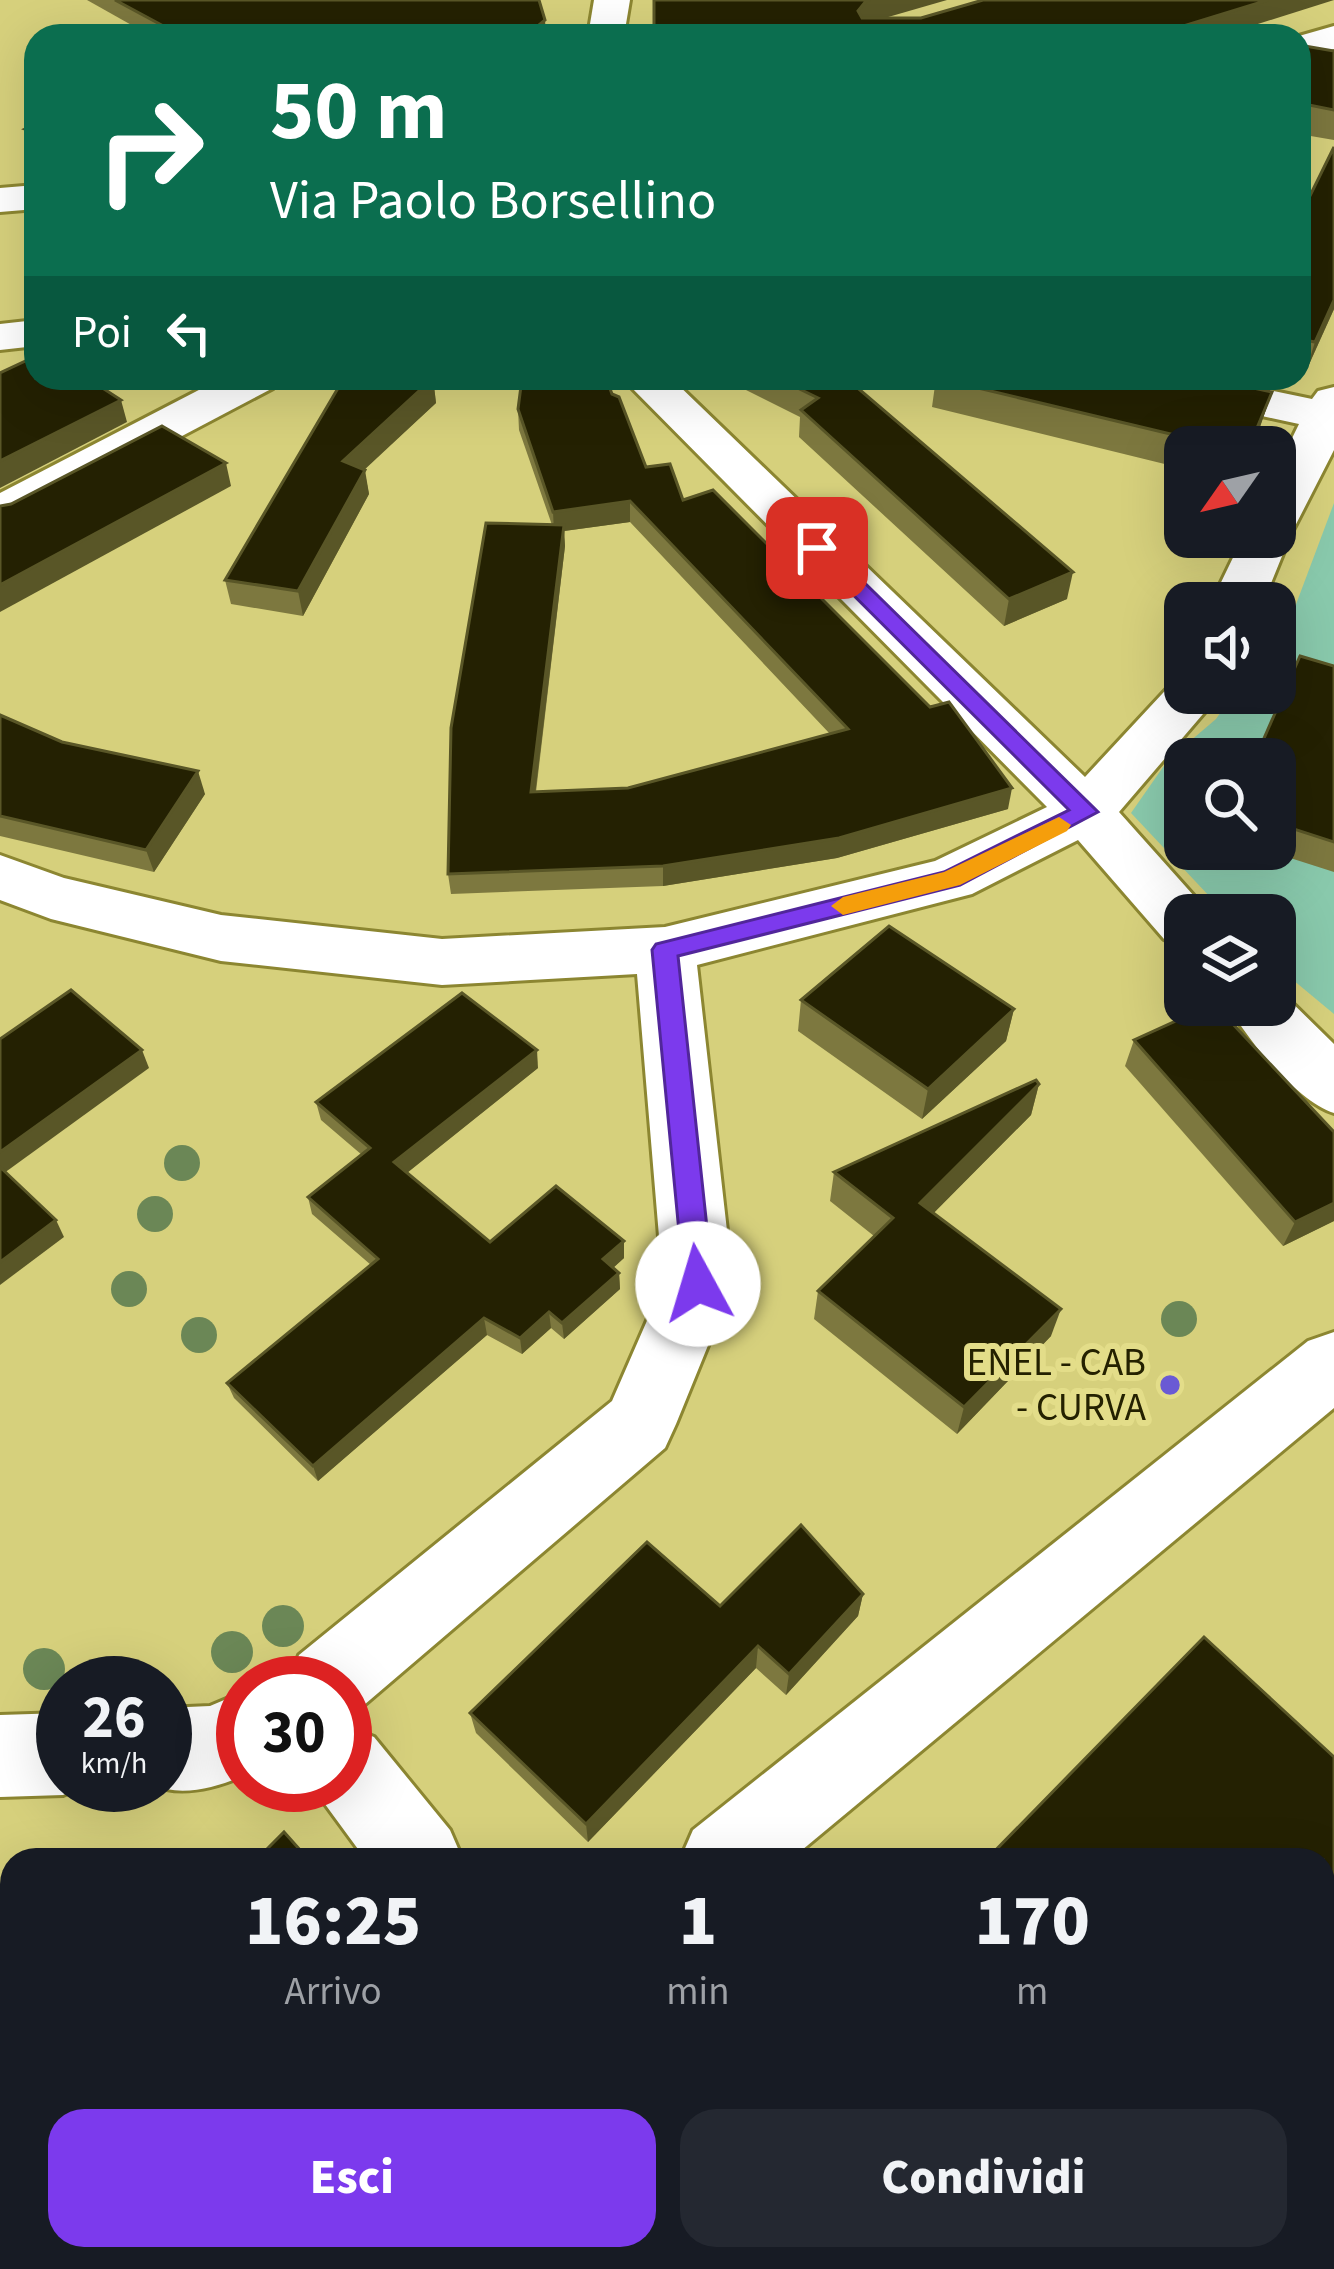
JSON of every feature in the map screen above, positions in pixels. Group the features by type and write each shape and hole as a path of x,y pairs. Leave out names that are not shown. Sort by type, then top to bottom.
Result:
{"street":[{"path":"0,512 234,390"},
{"path":"657,390 1086,812 1164,899"},
{"path":"1213,390 1331,412 1296,481"},
{"path":"0,877 51,897 221,938 442,962 665,950 951,879 1086,812 1175,714"},
{"path":"360,1656 639,1424 698,1284 665,950"},
{"path":"1296,1021 1334,1045"},
{"path":"1278,1026 1334,1087"},
{"path":"738,1848 1334,1364"},
{"path":"0,1756 36,1755"},
{"path":"372,1800 410,1848"}],"green space":[{"path":"1334,503 1334,1014 1296,982 1296,894 1207,894 1185,870 1296,870 1296,738 1194,738 1219,714 1296,714 1296,604"},
{"path":"1164,766 1164,848 1131,813"}],"building":[{"path":"115,0 539,0 545,20 540,24 160,24"},
{"path":"654,0 870,0 858,11 862,18 921,18 983,0 1268,0 1190,24 654,24"},
{"path":"1311,47 1334,51 1334,110 1311,105"},
{"path":"1334,147 1334,300 1315,342 1311,341 1311,194"},
{"path":"24,362 24,390 106,390 121,400 0,461 0,373"},
{"path":"337,390 420,390 343,461 365,470 298,591 225,580"},
{"path":"520,390 610,390 619,397 646,467 670,464 683,500 713,490 930,707 949,702 1012,788 839,838 663,866 448,874 451,728 486,523 564,525 531,792 628,788 848,729 630,501 553,512 518,409"},
{"path":"802,390 860,390 1073,572 1009,599 801,410 818,398"},
{"path":"986,390 1263,390 1272,392 1258,426 1164,426 1164,432"},
{"path":"162,426 226,463 0,585 0,506"},
{"path":"1300,656 1334,666 1334,842 1296,830 1296,738 1264,738 1275,714 1296,714"},
{"path":"0,715 62,742 198,771 146,850 0,816"},
{"path":"889,926 1014,1009 928,1089 801,1000"},
{"path":"71,990 142,1050 0,1152 0,1039"},
{"path":"462,993 537,1050 394,1162 490,1242 556,1186 624,1241 603,1259 619,1273 562,1323 549,1312 520,1338 484,1318 313,1466 227,1383 378,1259 308,1197 370,1148 316,1102"},
{"path":"1165,1026 1235,1026 1334,1132 1334,1203 1295,1222 1134,1040"},
{"path":"1036,1080 1039,1084 920,1203 1061,1309 964,1407 818,1291 893,1218 834,1172"},
{"path":"0,1167 56,1220 0,1262"},
{"path":"801,1525 863,1594 789,1674 758,1646 586,1824 470,1713 647,1542 720,1606"},
{"path":"1204,1637 1334,1757 1334,1848 998,1848"},
{"path":"284,1832 298,1848 268,1848"}],"slow traffic":[{"path":"843,906 951,879 1059,825"}],"place":[{"name":"ENEL - CAB - CURVA","path":"1170,1385"}],"route":[{"path":"698,1284 665,950 951,879 1086,812 817,548"}]}
